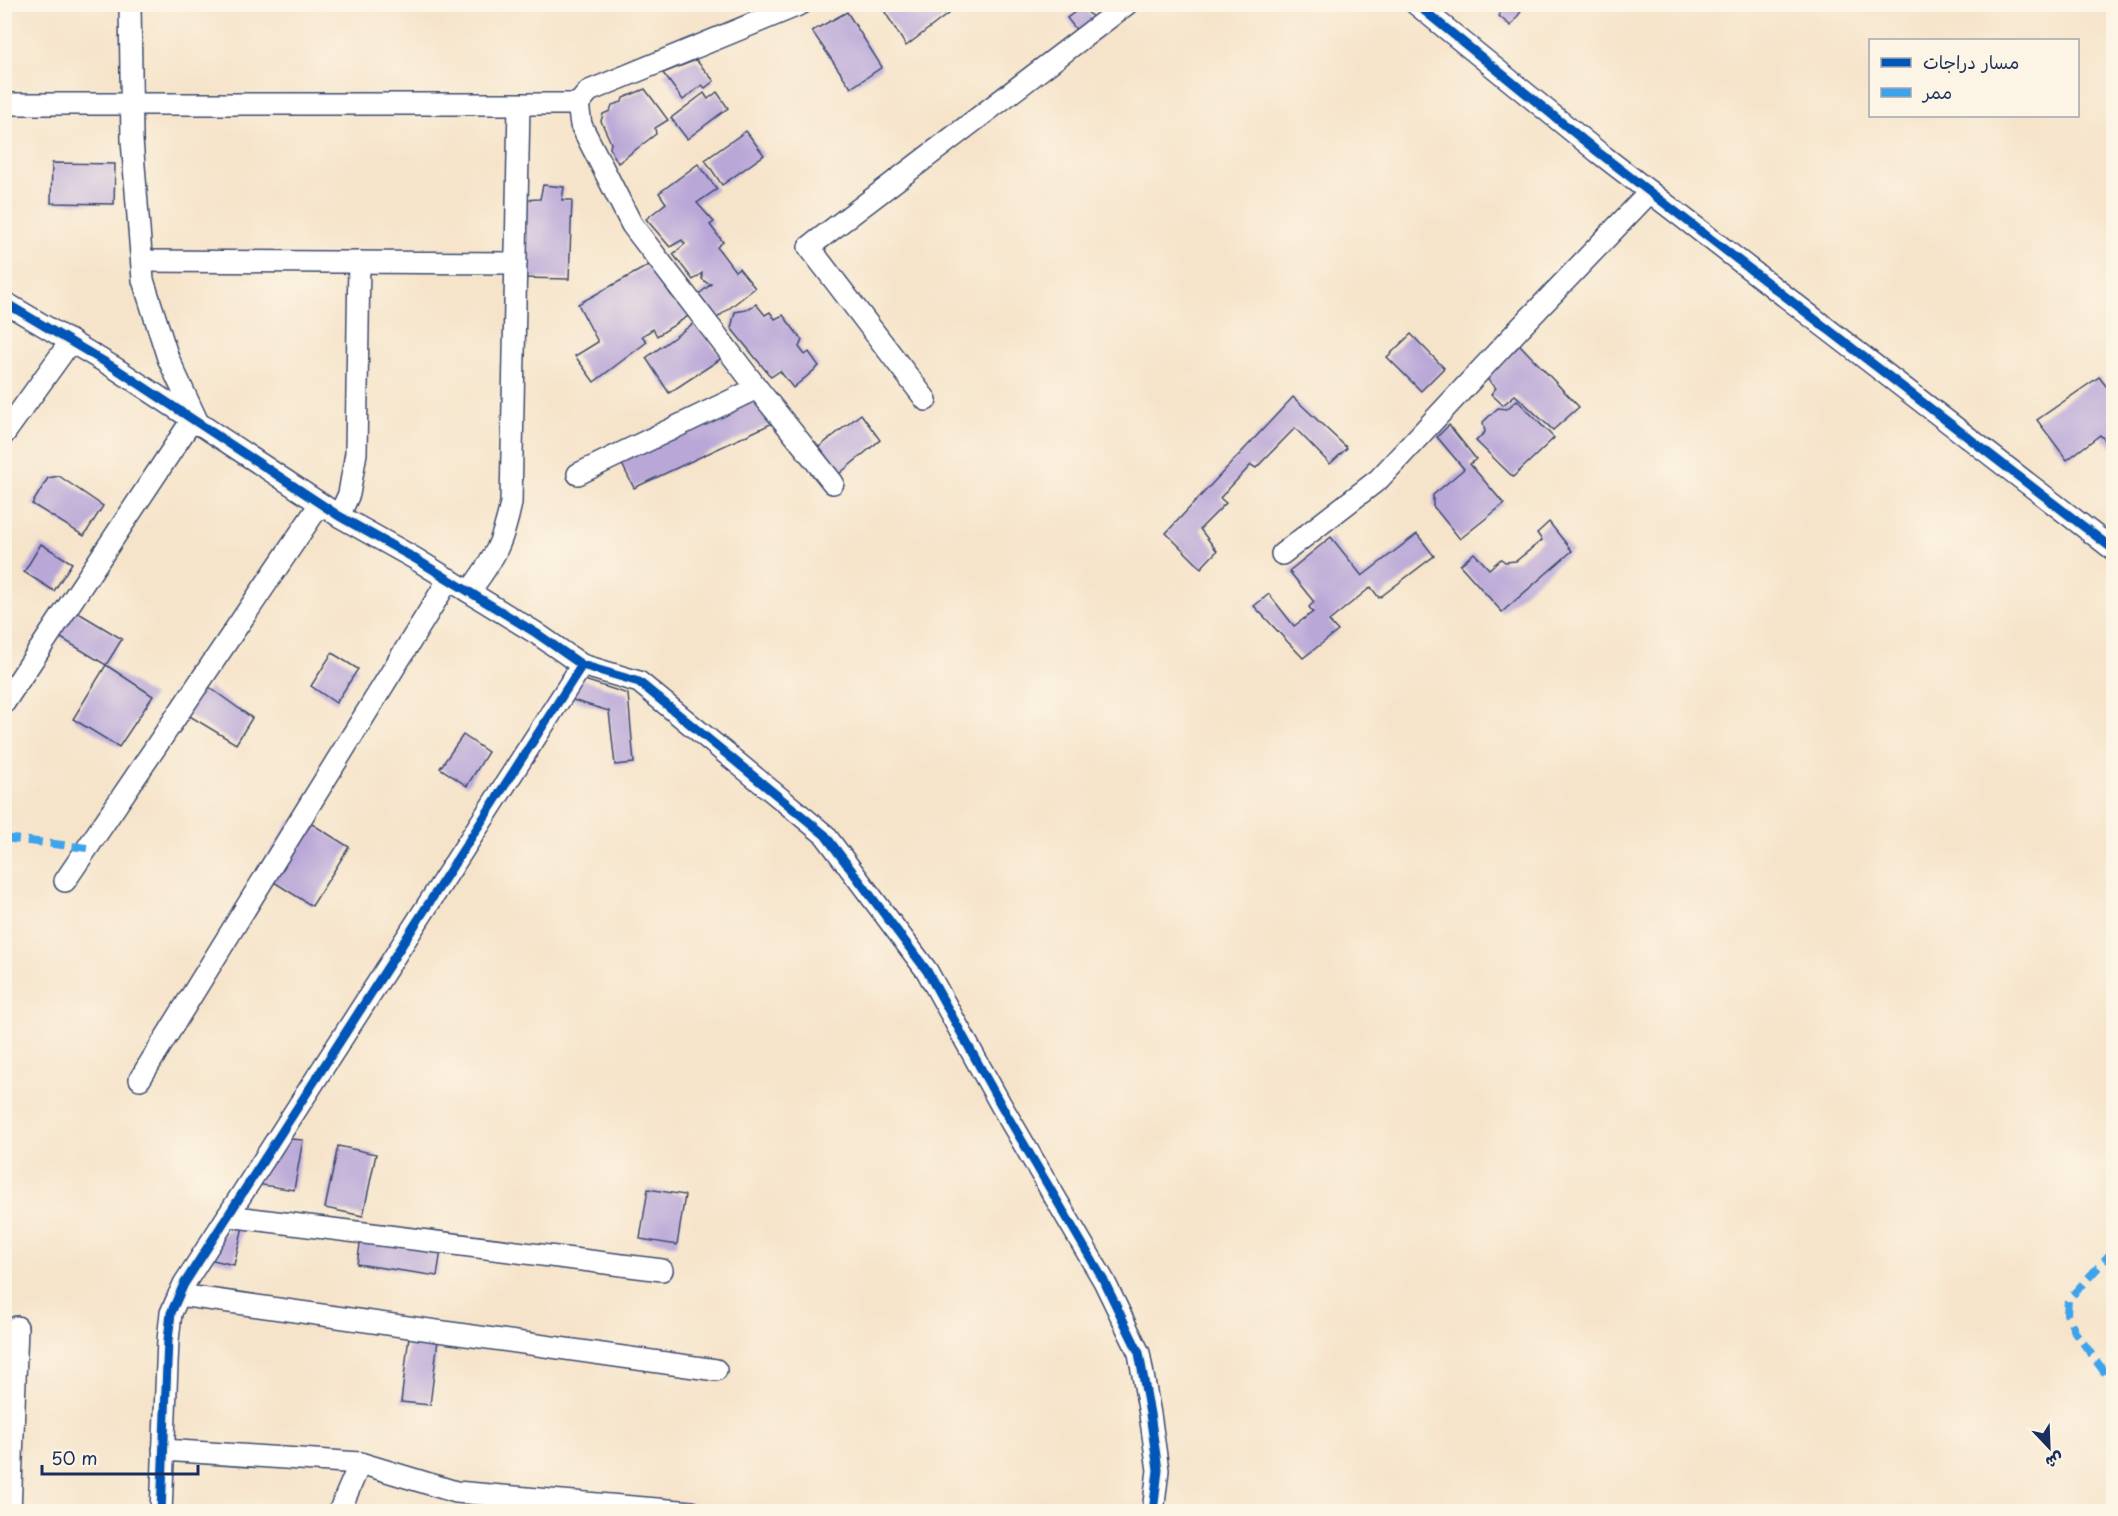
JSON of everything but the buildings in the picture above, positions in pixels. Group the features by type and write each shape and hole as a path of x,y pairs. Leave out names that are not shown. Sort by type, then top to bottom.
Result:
{"street":[{"path":"130,4 132,140 143,280 168,358 196,423"},
{"path":"801,4 589,91 578,104 581,125 632,225 757,388 834,483"},
{"path":"926,400 809,247 1127,4"},
{"path":"1416,4 1650,192 2114,550"},
{"path":"4,104 578,104"},
{"path":"470,592 491,564 505,531 511,502 519,105"},
{"path":"1282,554 1379,479 1650,192"},
{"path":"142,261 516,263"},
{"path":"339,516 349,494 356,453 358,262"},
{"path":"4,302 115,368 320,504 449,579 536,633 582,665 639,682 825,835 927,971 1001,1105 1104,1281 1139,1353 1158,1470 1153,1512"},
{"path":"4,434 71,341"},
{"path":"578,474 757,388"},
{"path":"4,703 196,423"},
{"path":"65,881 320,504"},
{"path":"140,1079 449,579"},
{"path":"160,1512 168,1340 171,1314 179,1295 582,665"},
{"path":"228,1216 662,1270"},
{"path":"179,1295 716,1370"},
{"path":"10,1512 16,1328"},
{"path":"163,1450 360,1463 456,1492 692,1512"},
{"path":"339,1512 360,1463"}],"marked path":[{"path":"4,838 87,848"},
{"path":"2114,1250 2068,1300 2067,1314 2075,1332 2114,1385"}],"cycle path":[{"path":"1416,4 1598,152 2114,550"},
{"path":"4,302 115,368 339,516 414,558 536,633 582,665 639,682 825,835 927,971 1001,1105 1104,1281 1139,1353 1158,1470 1153,1512"},
{"path":"161,1512 168,1340 171,1313 184,1284 582,665"}]}
